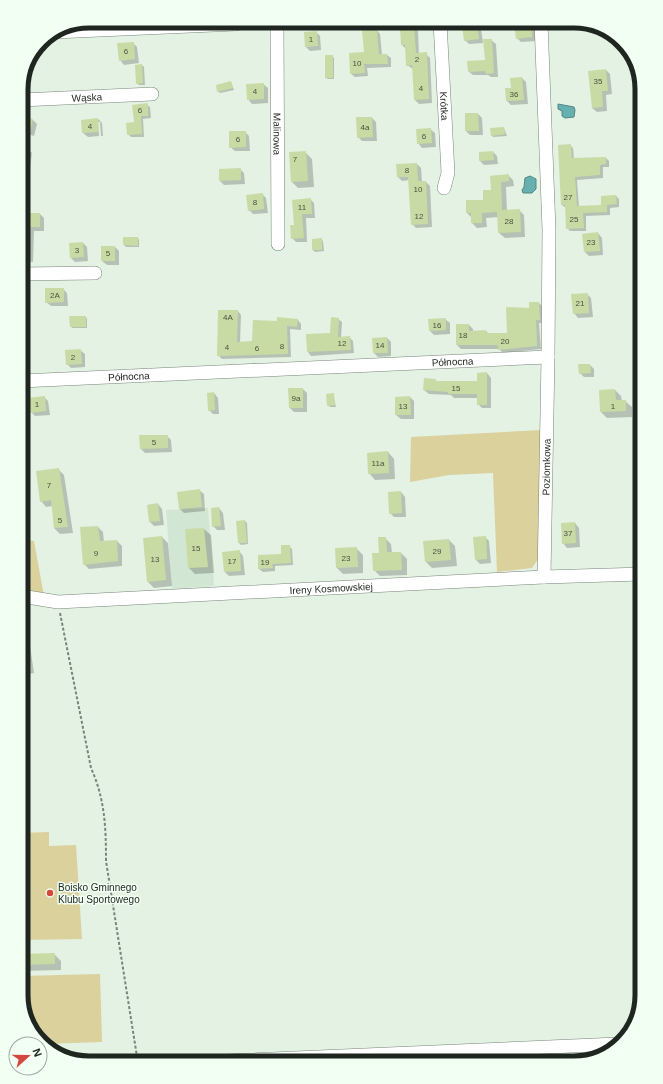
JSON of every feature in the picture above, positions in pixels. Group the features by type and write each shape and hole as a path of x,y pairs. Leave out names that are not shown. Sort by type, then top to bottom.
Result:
{"street":[{"path":"68,31 145,28"},
{"name":"Malinowa","path":"277,28 278,244"},
{"name":"Krótka","path":"440,28 448,173 444,188"},
{"path":"541,28 548,199 548,357"},
{"name":"Wąska","path":"28,100 152,94"},
{"path":"28,274 95,273"},
{"name":"Północna","path":"28,381 548,357"},
{"name":"Poziomkowa","path":"544,577 548,357"},
{"name":"Ireny Kosmowskiej","path":"28,597 58,602 544,577 635,574"},
{"path":"340,1056 610,1044"}],"path":[{"path":"58,602 90,768 99,785 104,805 106,861 137,1056"}],"shaded area":[{"path":"541,430 539,558 532,568 497,572 493,473 449,475 410,482 411,437"},
{"path":"208,508 214,586 172,589 166,510"},
{"path":"28,540 34,541 44,596 28,593"},
{"name":"Boisko Gminnego Klubu Sportowego","path":"49,832 49,846 76,845 82,939 28,940 28,833"},
{"path":"100,974 102,1042 52,1044 48,1040 48,1036 43,1035 34,1022 30,1011 28,976"}],"water":[{"path":"558,104 574,107 574,117 565,118 562,116 562,111 558,109"},
{"path":"530,176 536,179 536,189 532,193 523,193 522,190 524,187 525,178"}],"building":[{"path":"400,28 414,28 416,53 427,52 429,99 414,100 412,65 406,66 405,45 401,45"},
{"path":"462,28 478,28 479,39 464,41"},
{"path":"515,28 531,28 532,37 516,39"},
{"path":"377,29 379,54 387,54 388,64 364,64 365,73 350,74 349,53 364,52 362,30"},
{"path":"317,31 318,46 305,47 304,32"},
{"path":"483,39 492,39 494,73 486,74 485,71 468,72 467,61 485,60"},
{"path":"134,42 135,59 119,61 117,43"},
{"path":"325,55 333,55 333,78 325,78"},
{"path":"142,64 143,83 136,84 135,65"},
{"path":"606,69 608,91 602,91 603,107 592,108 588,71"},
{"path":"522,77 524,100 506,101 505,88 511,88 510,78"},
{"path":"231,81 233,88 217,92 216,85"},
{"path":"264,83 264,99 247,100 246,84"},
{"path":"148,103 148,116 141,116 142,134 127,135 126,123 134,122 132,105"},
{"path":"465,113 478,113 479,131 465,131"},
{"path":"356,117 372,117 373,137 357,138"},
{"path":"28,118 33,119 30,132 28,132"},
{"path":"98,118 99,132 82,133 81,120"},
{"path":"504,127 505,134 491,136 490,128"},
{"path":"431,128 432,143 417,144 416,129"},
{"path":"229,131 246,131 246,147 229,148"},
{"path":"571,144 572,158 606,157 606,164 600,165 600,175 575,177 577,206 601,205 601,196 616,195 617,204 607,205 607,212 583,213 584,228 566,229 565,205 561,205 558,145"},
{"path":"306,151 308,181 291,182 289,152"},
{"path":"493,151 494,160 479,161 479,152"},
{"path":"417,163 418,181 426,181 428,224 411,225 408,177 397,177 396,164"},
{"path":"241,168 241,180 219,181 219,169"},
{"path":"509,174 509,181 501,182 502,210 520,209 521,232 498,233 497,212 482,213 482,223 471,223 471,213 466,213 466,200 483,200 483,190 491,190 490,176"},
{"path":"263,193 264,209 248,211 246,195"},
{"path":"311,198 312,214 302,214 304,238 291,239 290,225 294,225 292,200"},
{"path":"28,213 40,213 40,227 30,227 30,258 28,258"},
{"path":"598,232 600,251 584,252 582,234"},
{"path":"123,237 138,237 138,246 123,245"},
{"path":"322,238 322,250 312,250 312,239"},
{"path":"83,242 84,257 70,258 69,243"},
{"path":"101,246 115,246 115,261 101,261"},
{"path":"45,288 64,288 64,302 45,303"},
{"path":"588,293 589,313 573,314 571,294"},
{"path":"529,302 539,302 540,320 536,320 537,346 498,350 498,345 456,345 456,324 469,324 469,331 486,330 486,333 507,333 506,307 529,308"},
{"path":"218,310 238,310 237,342 252,341 253,320 277,321 277,317 298,319 297,327 287,326 288,354 217,356"},
{"path":"69,316 86,316 86,327 70,327"},
{"path":"331,317 339,318 338,337 350,336 351,350 307,352 306,334 330,333"},
{"path":"446,318 446,330 429,331 428,319"},
{"path":"387,337 388,353 373,353 372,338"},
{"path":"81,349 82,364 66,365 65,350"},
{"path":"578,364 590,364 591,373 579,374"},
{"path":"487,372 487,405 477,405 477,394 448,394 448,392 423,390 424,378 436,379 435,381 477,381 477,373"},
{"path":"288,388 303,388 303,408 289,408"},
{"path":"615,389 616,400 626,400 626,411 600,412 599,390"},
{"path":"214,392 215,410 208,411 207,393"},
{"path":"334,393 335,405 327,406 326,394"},
{"path":"45,396 46,411 30,413 28,398"},
{"path":"410,396 411,415 395,415 395,397"},
{"path":"139,435 168,435 168,448 140,449"},
{"path":"388,451 389,473 368,474 367,453"},
{"path":"59,468 68,527 54,528 51,500 40,502 36,471"},
{"path":"200,489 202,507 179,509 177,492"},
{"path":"401,491 402,513 389,514 388,492"},
{"path":"158,503 160,521 149,522 147,505"},
{"path":"219,507 221,526 212,527 211,508"},
{"path":"245,520 247,543 238,543 236,521"},
{"path":"575,522 576,543 562,544 561,523"},
{"path":"98,526 100,541 117,540 118,561 83,565 80,527"},
{"path":"204,528 208,567 188,568 185,529"},
{"path":"162,536 166,580 147,582 143,538"},
{"path":"486,536 487,559 475,560 473,537"},
{"path":"378,537 386,537 387,552 401,552 402,570 373,571 372,553 379,553"},
{"path":"449,539 451,560 425,562 423,541"},
{"path":"281,545 290,545 291,563 272,564 273,568 258,569 258,555 281,554"},
{"path":"357,547 358,567 336,568 335,548"},
{"path":"240,550 241,571 224,572 222,552"},
{"path":"28,649 31,669 28,670"},
{"path":"55,953 55,964 28,965 28,954"}],"place":[{"name":"Boisko Gminnego Klubu Sportowego","path":"50,893"}]}
